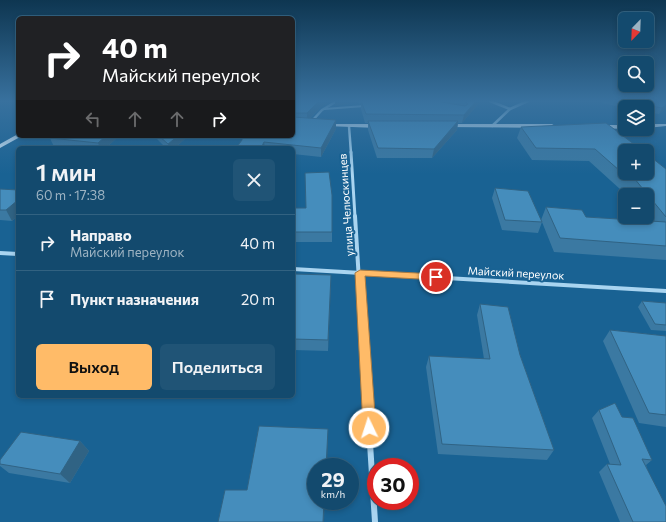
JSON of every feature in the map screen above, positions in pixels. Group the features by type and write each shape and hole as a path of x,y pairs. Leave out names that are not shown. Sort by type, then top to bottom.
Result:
{"street":[{"path":"332,125 381,126"},
{"name":"улица Челюскинцев","path":"349,126 360,273 375,522"},
{"path":"444,126 554,126"},
{"path":"594,126 618,127"},
{"path":"0,146 16,137"},
{"path":"0,253 16,254"},
{"name":"Майский переулок","path":"295,269 666,291"}],"building":[{"path":"295,125 333,125 321,148 264,142 262,146 238,146 242,138 295,138"},
{"path":"370,125 454,125 434,149 378,148"},
{"path":"609,125 618,132 618,136 623,136 634,144 618,144 618,169 595,149 536,148 521,127"},
{"path":"50,138 104,138 98,143"},
{"path":"161,138 176,138 168,144"},
{"path":"654,160 666,169 666,217 654,202 654,188 642,188 636,180 654,180"},
{"path":"329,172 332,195 332,232 295,232 295,208 306,208 305,173"},
{"path":"495,188 528,191 542,222 505,220"},
{"path":"0,189 16,190 16,202 6,210 0,210"},
{"path":"546,207 582,210 586,217 618,219 618,224 654,224 654,221 666,222 666,246 560,238"},
{"path":"295,274 331,275 328,340 295,339"},
{"path":"642,301 666,303 666,325 655,324"},
{"path":"480,304 508,307 520,355 554,450 442,444 429,356 490,359"},
{"path":"610,330 666,336 666,415 649,413"},
{"path":"615,403 622,417 633,418 652,460 642,459 666,506 666,522 633,522 607,464 621,465 599,410"},
{"path":"259,426 328,429 326,458 307,458 307,510 324,510 323,522 218,522 225,490 247,490"},
{"path":"21,432 80,441 60,474 0,464 0,460"}],"route":[{"path":"369,428 360,273 436,277"}]}
